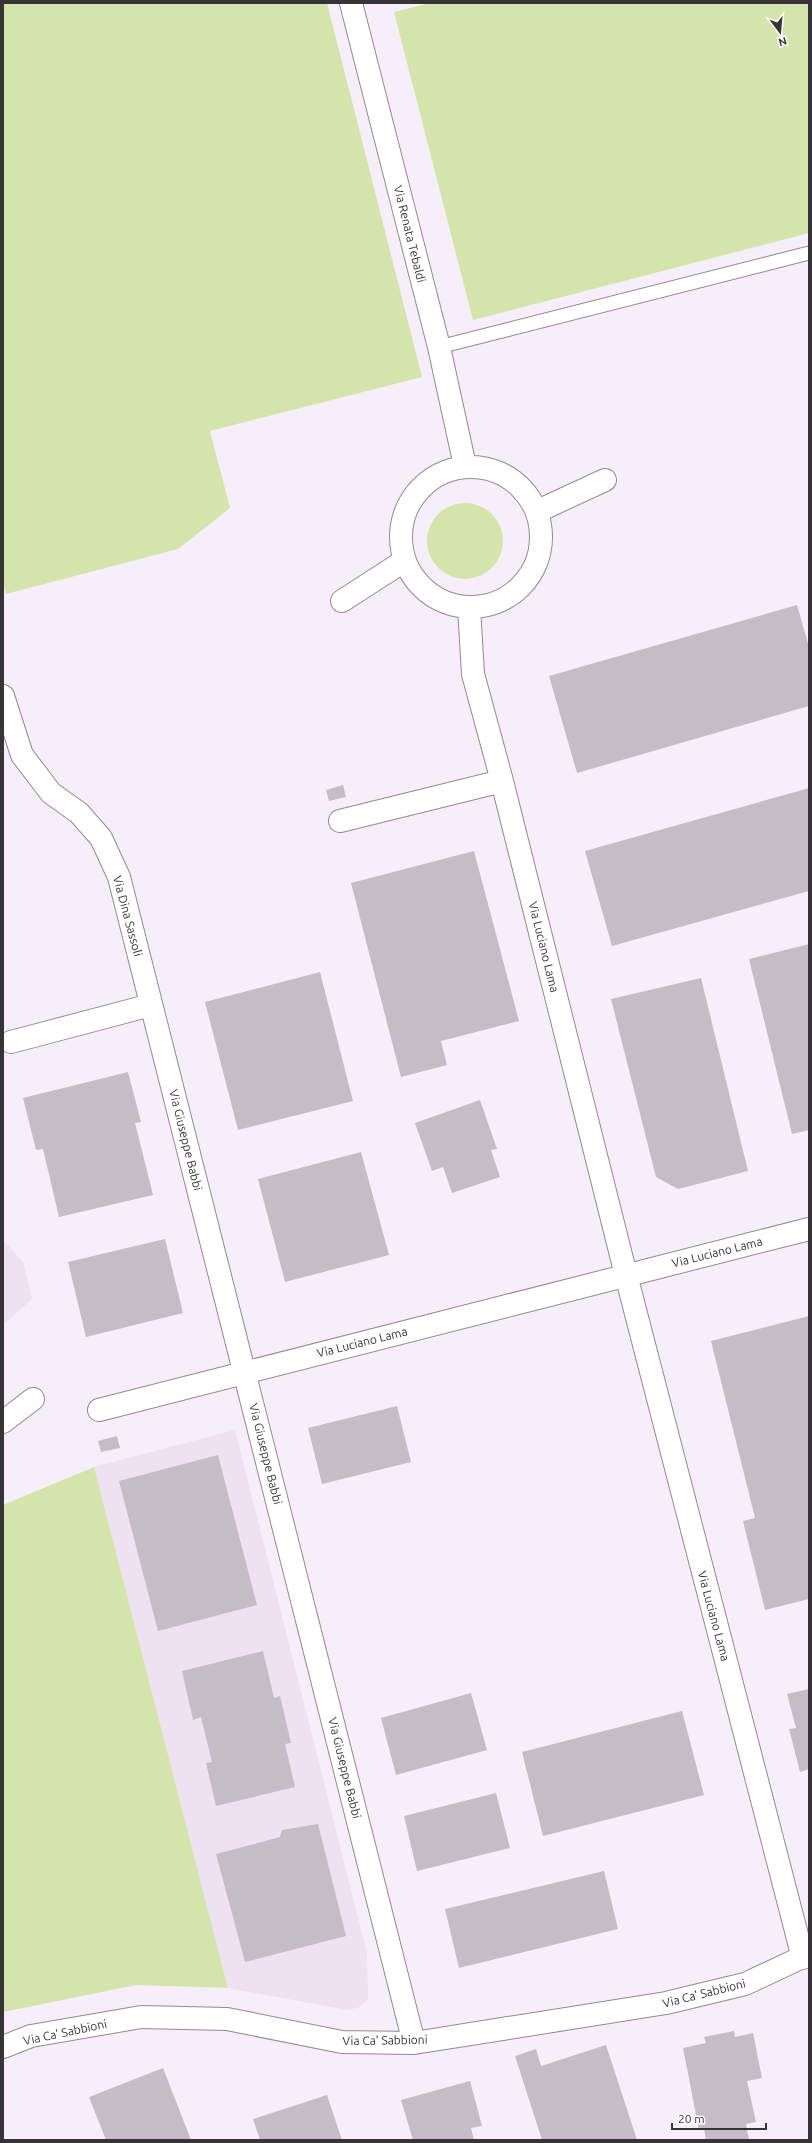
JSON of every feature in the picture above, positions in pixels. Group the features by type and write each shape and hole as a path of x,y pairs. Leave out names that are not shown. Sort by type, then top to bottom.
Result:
{"street":[{"name":"Via Renata Tebaldi","path":"351,3 439,347 465,466"},
{"path":"465,466 496,470 521,486 538,512 543,538 536,566 520,589 497,603 469,608 448,604 430,594 414,580 404,561 400,536 406,510 419,488 440,473 465,466"},
{"path":"538,512 605,480"},
{"path":"342,601 404,561"},
{"name":"Via Luciano Lama","path":"469,608 473,674 502,781 626,1275 806,1956"},
{"name":"Via Dina Sassoli","path":"3,696 22,755 51,793 79,813 101,838 119,877 151,1005"},
{"path":"340,821 502,781"},
{"path":"11,1042 151,1005"},
{"name":"Via Giuseppe Babbi","path":"151,1005 414,2042"},
{"name":"Via Luciano Lama","path":"99,1410 809,1229"},
{"path":"3,1422 33,1399"},
{"name":"Via Ca' Sabbioni","path":"3,2047 31,2036 141,2017 227,2019 342,2042 414,2042 666,2003 745,1984 806,1956"}],"lane":[{"path":"439,347 809,253"}],"shaded area":[{"path":"3,1240 23,1262 32,1299 3,1325"},
{"path":"235,1430 367,1953 368,1999 360,2007 348,2010 228,1988 94,1467"}],"green space":[{"path":"3,3 327,3 422,377 210,431 230,508 178,549 6,594 3,583"},
{"path":"430,3 809,3 809,233 473,320 394,12"},
{"path":"465,503 479,506 492,514 500,527 503,541 500,555 492,568 479,576 465,579 451,576 438,568 430,555 427,541 430,527 438,514 451,506"},
{"path":"94,1467 228,1988 136,1985 3,2012 3,1505"}],"building":[{"path":"797,605 809,647 809,706 577,773 549,676"},
{"path":"343,785 346,797 329,801 326,790"},
{"path":"809,788 809,891 612,946 585,851"},
{"path":"474,851 519,1021 441,1041 447,1065 401,1077 351,883"},
{"path":"809,944 809,1130 792,1134 749,959"},
{"path":"320,972 353,1101 238,1130 205,1002"},
{"path":"701,978 748,1171 678,1189 656,1177 611,999"},
{"path":"128,1072 141,1122 135,1123 153,1195 59,1217 43,1149 36,1150 23,1098"},
{"path":"480,1100 497,1149 491,1150 500,1177 452,1193 443,1167 432,1171 415,1123"},
{"path":"361,1152 389,1255 285,1282 258,1179"},
{"path":"165,1239 183,1313 86,1337 68,1262"},
{"path":"809,1316 809,1599 765,1610 743,1521 755,1518 711,1341"},
{"path":"397,1406 411,1462 322,1484 308,1428"},
{"path":"117,1436 120,1448 101,1452 98,1441"},
{"path":"218,1455 257,1605 158,1631 119,1481"},
{"path":"263,1651 274,1698 280,1696 291,1743 285,1744 295,1787 216,1806 206,1763 212,1762 201,1717 193,1720 182,1671"},
{"path":"809,1689 809,1769 800,1772 789,1729 796,1728 787,1694"},
{"path":"471,1693 487,1750 396,1775 381,1718"},
{"path":"682,1711 704,1795 543,1836 522,1752"},
{"path":"496,1793 510,1848 417,1871 404,1816"},
{"path":"318,1824 346,1936 245,1962 216,1854 280,1837 282,1830"},
{"path":"604,1871 618,1929 459,1968 445,1909"},
{"path":"734,2031 735,2037 753,2033 762,2078 747,2081 756,2122 746,2124 749,2140 706,2140 704,2129 699,2130 683,2048 706,2043 704,2037"},
{"path":"606,2045 637,2140 542,2140 515,2056 536,2049 541,2066"},
{"path":"163,2068 191,2140 106,2140 89,2097"},
{"path":"470,2081 482,2126 471,2128 474,2140 413,2140 401,2100"},
{"path":"327,2095 342,2140 260,2140 253,2119"}]}
